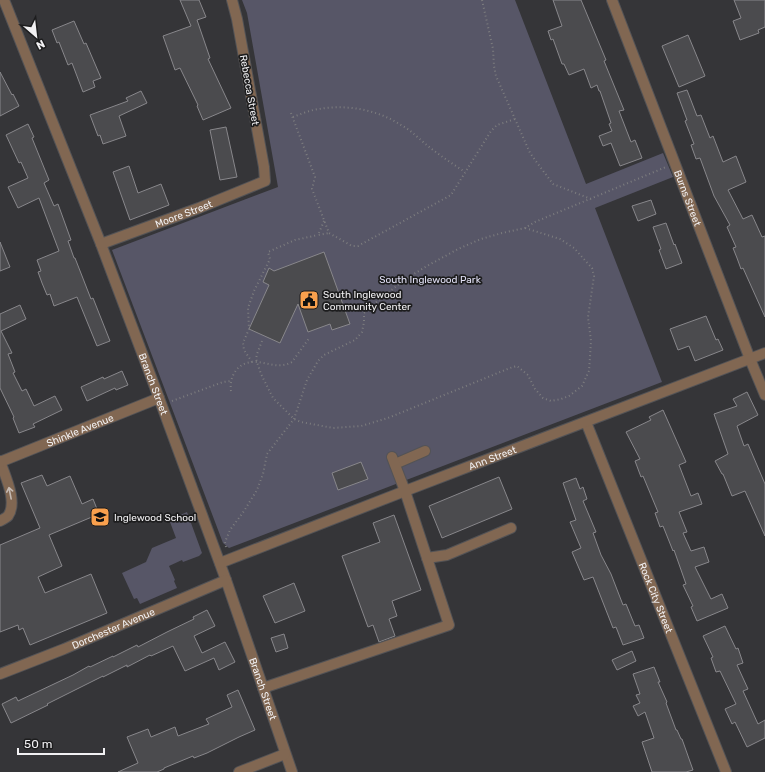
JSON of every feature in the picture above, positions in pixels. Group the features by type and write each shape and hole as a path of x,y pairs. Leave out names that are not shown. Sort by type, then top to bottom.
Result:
{"street":[{"name":"Branch Street","path":"4,0 101,244 159,398 220,563 292,772"},
{"name":"Rebecca Street","path":"232,0 264,168 265,181"},
{"name":"Burns Street","path":"612,0 765,395"},
{"name":"Moore Street","path":"101,244 265,181"},
{"name":"Ann Street","path":"220,563 765,353"},
{"name":"Shinkle Avenue","path":"0,462 159,398"},
{"name":"Rock City Street","path":"586,422 726,772"},
{"path":"263,688 449,625 405,491 393,460 425,451"},
{"path":"0,462 10,491 12,506 7,516 0,522"},
{"path":"427,558 447,554 511,528"},
{"name":"Dorchester Avenue","path":"0,674 64,649 226,580"},
{"path":"239,772 285,754"}],"path":[{"path":"482,0 493,49 496,76 535,160 553,184 591,199"},
{"path":"293,117 319,108 336,108 357,109 387,117 403,125 429,147 465,172"},
{"path":"291,113 315,177 312,190 329,233 352,246 358,246 451,195 490,131 497,125 515,119"},
{"path":"226,548 225,542 230,530 257,490 263,474 267,454 294,419 307,380 318,361 324,355 355,340 362,332 364,313 369,308 404,280 427,266 481,239 525,228 535,222 675,164"},
{"path":"318,235 324,220"},
{"path":"262,341 257,354 257,362 261,374 273,398 294,419 301,422 333,428 361,426 388,418 517,366 528,375 535,389 543,398 551,402 569,396 582,386 589,370 591,341 588,317 594,276 592,268 574,248 560,239 525,228"},
{"path":"252,362 244,350 242,343 249,329 248,308 254,291 270,259 268,252 294,240 329,233"},
{"path":"231,391 231,381 234,372 239,367 245,363 252,362 276,365 289,364 310,337"},
{"path":"168,403 223,382 231,381"}],"green space":[{"name":"South Inglewood Park","path":"242,0 515,0 586,184 663,153 673,177 595,208 662,382 229,548 223,543 112,250 278,187 247,13"},
{"path":"187,512 202,553 199,556 183,562 182,560 169,566 177,588 140,604 137,598 134,599 122,573 146,562 152,548 176,538 170,522 171,519"}],"building":[{"path":"180,0 199,0 206,17 197,20 210,58 208,59 231,108 203,120 197,106 198,105 180,68 175,70 163,36 191,26"},
{"path":"553,0 581,0 606,60 604,61 624,110 619,111 631,142 635,140 642,158 620,166 611,143 603,146 599,136 612,131 609,124 611,123 597,85 591,88 584,69 569,75 564,64 562,64 553,39 551,40 548,31 562,26"},
{"path":"734,0 765,0 765,27 758,30 759,33 740,40 733,21 741,18"},
{"path":"74,21 84,44 86,43 101,78 93,81 95,87 83,92 72,63 68,65 59,42 57,43 52,30"},
{"path":"688,35 705,76 679,87 662,46"},
{"path":"0,72 19,106 0,116"},
{"path":"687,90 697,116 701,115 710,138 713,136 723,162 736,156 746,182 728,190 743,219 752,215 762,237 765,236 765,317 743,268 741,269 733,248 736,247 727,227 730,225 714,196 700,158 696,159 691,145 694,144 685,121 687,120 677,93"},
{"path":"141,91 147,103 119,116 126,136 103,144 100,135 98,136 90,115 128,101 126,98"},
{"path":"28,124 49,180 44,183 54,206 58,204 71,240 68,241 74,258 91,299 93,298 110,341 97,346 77,297 54,306 50,294 47,295 42,283 38,272 41,271 37,260 59,251 39,198 18,208 8,187 28,178 6,135"},
{"path":"226,127 237,177 220,180 210,130"},
{"path":"129,166 138,193 161,184 169,205 130,220 113,172"},
{"path":"651,200 656,214 638,221 632,206"},
{"path":"666,223 682,263 666,269 653,227"},
{"path":"0,242 10,267 0,271"},
{"path":"324,252 350,324 332,330 330,324 308,332 298,304 280,343 249,329 269,285 263,282 269,268 274,271"},
{"path":"20,305 26,319 1,331 12,353 8,354 15,372 13,373 22,391 26,389 34,406 55,396 62,410 33,424 35,427 19,433 13,418 14,417 0,388 0,314"},
{"path":"706,316 716,340 718,339 723,350 695,361 689,346 678,350 670,329"},
{"path":"122,371 128,385 116,390 115,388 87,401 81,387 103,377 104,379"},
{"path":"747,392 758,415 737,426 744,446 748,444 765,484 765,536 745,491 732,496 723,474 715,461 728,454 714,414 737,406 733,399"},
{"path":"663,410 686,462 679,465 691,496 698,493 702,504 679,512 687,532 683,533 691,551 704,547 709,562 695,567 711,599 722,594 728,608 697,621 691,607 693,606 683,585 686,584 674,550 673,551 663,526 660,527 655,513 658,512 635,461 640,459 626,432 651,420 649,417"},
{"path":"361,462 368,479 338,490 332,473"},
{"path":"42,475 47,486 70,476 82,504 93,499 99,514 49,535 62,566 38,577 45,593 91,574 107,613 30,645 23,628 19,630 18,625 0,632 0,545 40,528 21,483"},
{"path":"499,477 512,509 442,538 429,506"},
{"path":"576,478 580,489 583,487 587,499 583,501 596,532 593,533 601,555 611,574 623,605 626,604 635,626 639,625 644,638 623,645 616,627 613,628 593,577 584,580 572,552 581,548 570,522 576,520 563,483"},
{"path":"394,515 421,590 392,601 397,616 389,619 395,636 379,642 373,625 368,627 342,556 380,542 373,523"},
{"path":"294,583 305,611 275,623 263,596"},
{"path":"207,610 215,626 194,636 202,653 225,642 235,662 219,670 214,658 185,671 173,646 103,676 11,723 2,704 16,697 18,701 89,666 90,667 113,657 137,645 138,647 194,619 193,617"},
{"path":"725,626 736,649 738,648 743,663 737,665 748,689 743,691 758,724 765,720 765,738 747,747 735,722 732,724 725,709 736,704 720,671 716,672 711,658 713,657 703,636"},
{"path":"284,634 288,648 276,652 271,638"},
{"path":"632,651 636,661 617,670 612,660"},
{"path":"654,667 676,730 682,739 693,770 686,772 652,772 642,742 654,738 645,712 638,716 633,706 640,703 636,695 640,694 633,674"},
{"path":"238,690 255,730 207,753 194,758 193,756 157,772 118,772 138,763 127,737 148,729 151,737 175,727 178,736 209,724 206,719 232,707 227,695"}],"place":[{"name":"South Inglewood Community Center","path":"309,300"},
{"name":"Inglewood School","path":"100,517"}]}
